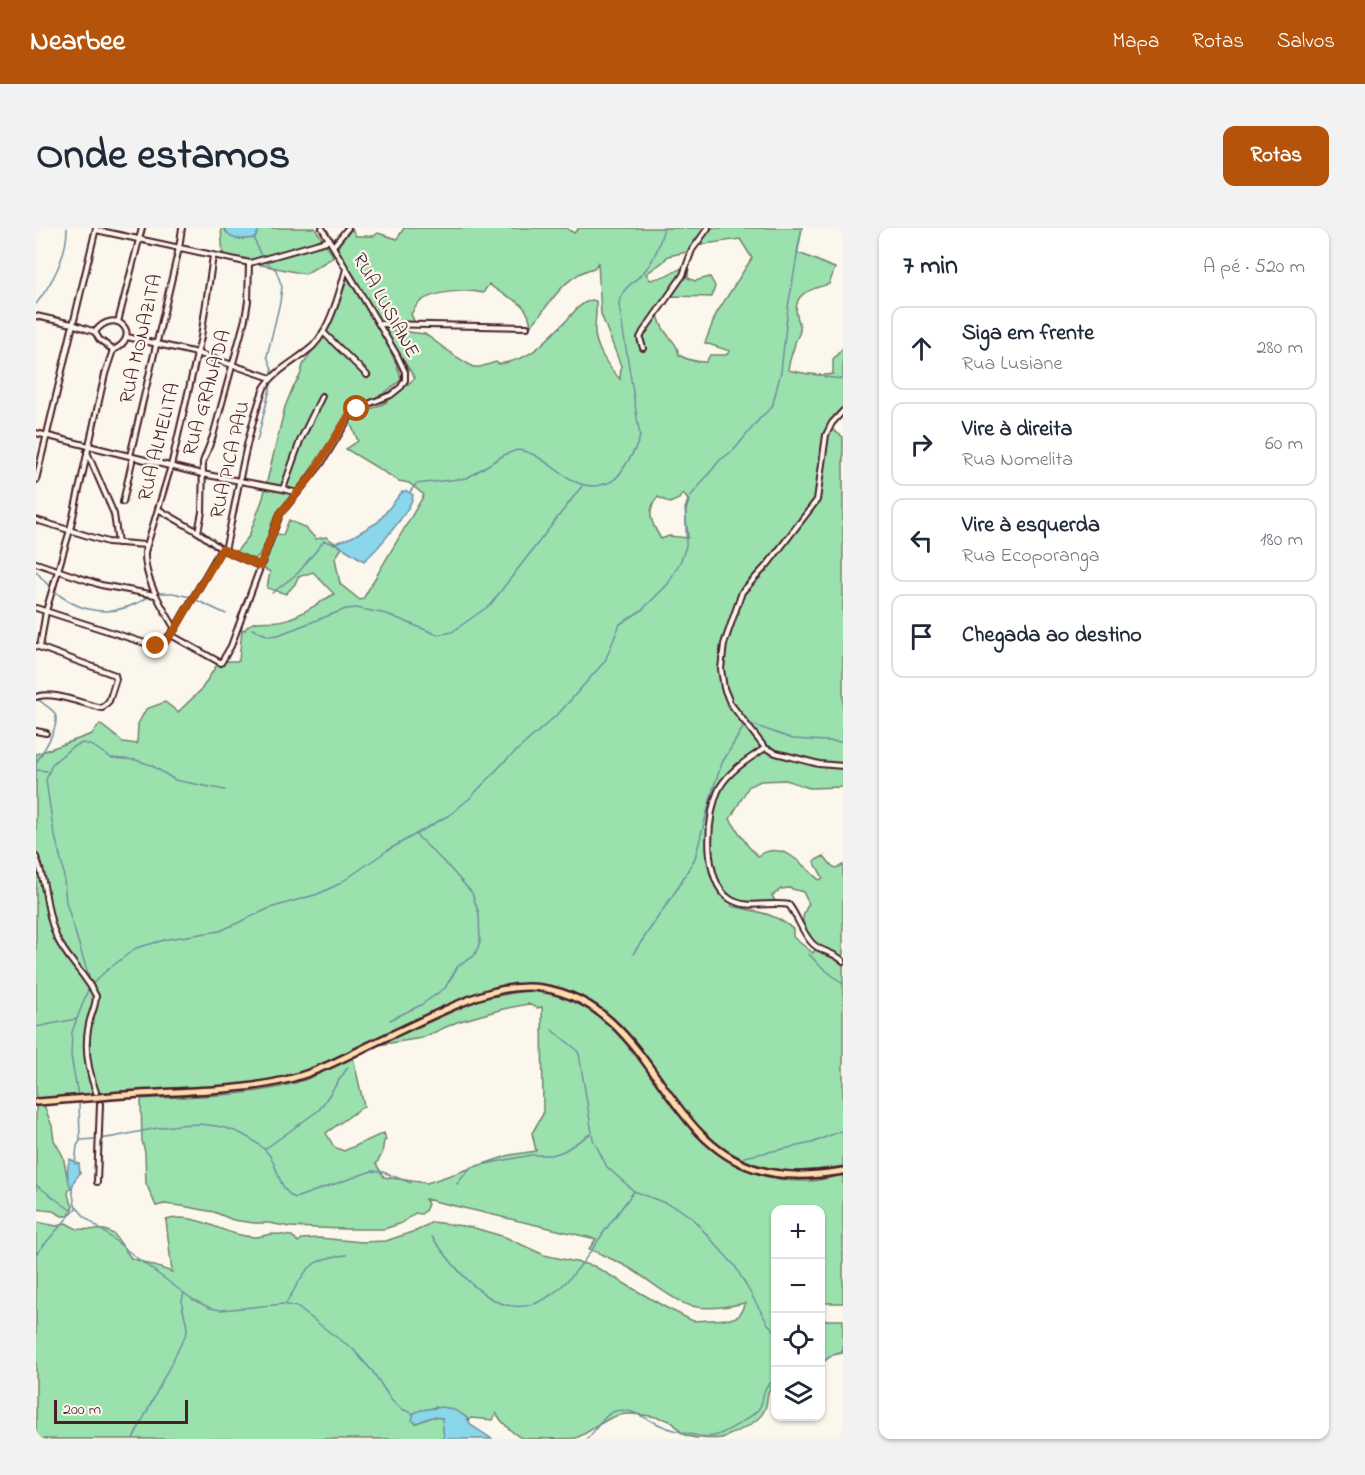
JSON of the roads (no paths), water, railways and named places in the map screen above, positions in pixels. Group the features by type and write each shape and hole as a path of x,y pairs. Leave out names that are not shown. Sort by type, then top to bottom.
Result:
{"main road":[{"path":"36,1101 224,1090 281,1082 330,1065 469,999 502,989 530,987 562,993 605,1016 639,1052 692,1125 709,1142 735,1161 754,1169 786,1175 802,1176 843,1171"}],"street":[{"path":"118,322 142,228"},
{"name":"RUA MONAZITA","path":"131,456 182,228"},
{"name":"RUA LUSIANE","path":"171,635 222,662 231,646 280,514 321,464 352,413 363,406 390,396 403,383 406,376 380,324 322,228"},
{"path":"333,245 348,228"},
{"path":"643,348 641,335 683,275 692,250 708,228"},
{"path":"36,480 96,229 249,263 330,240"},
{"name":"RUA ALMELITA","path":"175,629 156,595 146,566 146,545 171,466 197,353 213,256"},
{"name":"RUA GRANADA","path":"198,532 203,462 233,365 248,302 249,263"},
{"path":"127,337 197,353 271,378 314,345 323,332 337,300 346,268"},
{"path":"36,316 95,332 99,339 113,350"},
{"path":"36,697 50,696 102,708 109,701 116,679 115,675 38,647 70,530 113,350 127,337 126,330 118,322 105,322 95,332"},
{"path":"380,324 527,327"},
{"path":"323,332 367,375"},
{"name":"RUA PICA PAU","path":"171,635 223,549 233,520 239,482 258,405 271,378"},
{"path":"283,489 300,441 322,396"},
{"path":"843,411 832,423 826,435 820,490 816,503 768,564 742,592 723,649 722,675 726,696 740,718 765,748 819,764 843,766"},
{"path":"36,433 88,448 297,493"},
{"path":"88,448 114,514 118,543"},
{"path":"123,502 131,456"},
{"path":"158,509 223,549 260,566"},
{"path":"36,520 118,543 146,545"},
{"path":"36,563 101,585 156,595"},
{"path":"36,608 156,646 163,645 171,635"},
{"path":"36,731 46,733"},
{"path":"765,748 735,771 718,791 710,835 710,856 714,877 725,895 737,903 789,905 811,942 818,948 836,954 843,961"},
{"path":"36,857 43,876 57,938 96,998 87,1037 89,1067 96,1092"},
{"path":"97,1182 100,1104"}],"water":[{"path":"224,228 258,228 259,230 255,238 241,239 233,238"},
{"path":"407,491 413,495 401,519 364,561 335,543 352,537 378,522 402,492"},
{"path":"70,1159 79,1164 80,1173 72,1189 68,1175"},
{"path":"443,1407 463,1415 471,1425 492,1439 444,1439 442,1418 432,1417 416,1423 412,1420 414,1413 421,1410"}],"waterway":[{"path":"36,304 58,268 67,228"},
{"path":"410,492 416,484 467,478 504,455 517,450 538,457 578,483 589,486 601,485 614,480 635,450 640,436 619,305 620,299 626,289 650,264 664,228"},
{"path":"92,984 136,948 168,939 220,931 270,908 318,894 339,884 388,850 451,814 470,798 505,761 560,712 605,661 620,624 642,610 668,584 686,546 686,511 690,497 720,460 734,450 772,407 781,372 788,307 802,228"},
{"path":"254,238 262,259 276,270 282,287 267,356 272,376"},
{"path":"824,377 843,379"},
{"path":"257,441 272,381"},
{"path":"252,629 269,636 278,635 346,609 356,608 387,614 438,635 452,632 490,605 582,486"},
{"path":"272,593 298,573 324,541 339,545"},
{"path":"36,571 60,596 88,609 118,610 134,605 150,596"},
{"path":"157,593 173,593 190,597"},
{"path":"194,599 226,614"},
{"path":"36,763 50,739 56,719 54,712 37,698"},
{"path":"748,723 793,739 843,742"},
{"path":"633,954 695,858 722,763 744,726"},
{"path":"91,984 66,902 63,868 53,828 46,780 52,764 72,747 83,743 93,746 111,758 136,760 151,765 175,780 225,790"},
{"path":"36,770 47,771"},
{"path":"390,1020 421,1005 445,988 458,966 474,956 480,943 479,914 472,893 415,834"},
{"path":"809,954 843,984"},
{"path":"78,1096 71,1056 72,1032 89,987"},
{"path":"36,1027 76,1019"},
{"path":"552,1030 579,1054 593,1139 607,1167 634,1191 678,1208 692,1218 735,1266 771,1327"},
{"path":"265,1149 319,1110 348,1067"},
{"path":"75,1164 77,1146 80,1141 79,1100"},
{"path":"81,1140 109,1138 172,1126 210,1125 229,1129 247,1137 264,1149 273,1161 284,1188 295,1198 372,1171 383,1172 411,1183"},
{"path":"744,1157 812,1143 843,1130"},
{"path":"457,1184 471,1167 531,1155 552,1155 564,1151 590,1134"},
{"path":"36,1185 72,1211"},
{"path":"72,1189 75,1205 85,1217 192,1299 210,1308 221,1310 283,1304 297,1307 352,1348 373,1372 392,1401 402,1409 414,1414"},
{"path":"432,1237 459,1271 483,1293 510,1306 528,1306 544,1300 558,1290 571,1276 634,1191"},
{"path":"36,1254 76,1208"},
{"path":"286,1303 303,1275 315,1263 323,1259 347,1255"},
{"path":"133,1439 187,1332 182,1303 184,1293"},
{"path":"825,1361 833,1354 843,1351"},
{"path":"587,1439 608,1414 624,1410 676,1431 714,1436 755,1413 760,1406 765,1389 771,1383"}]}
